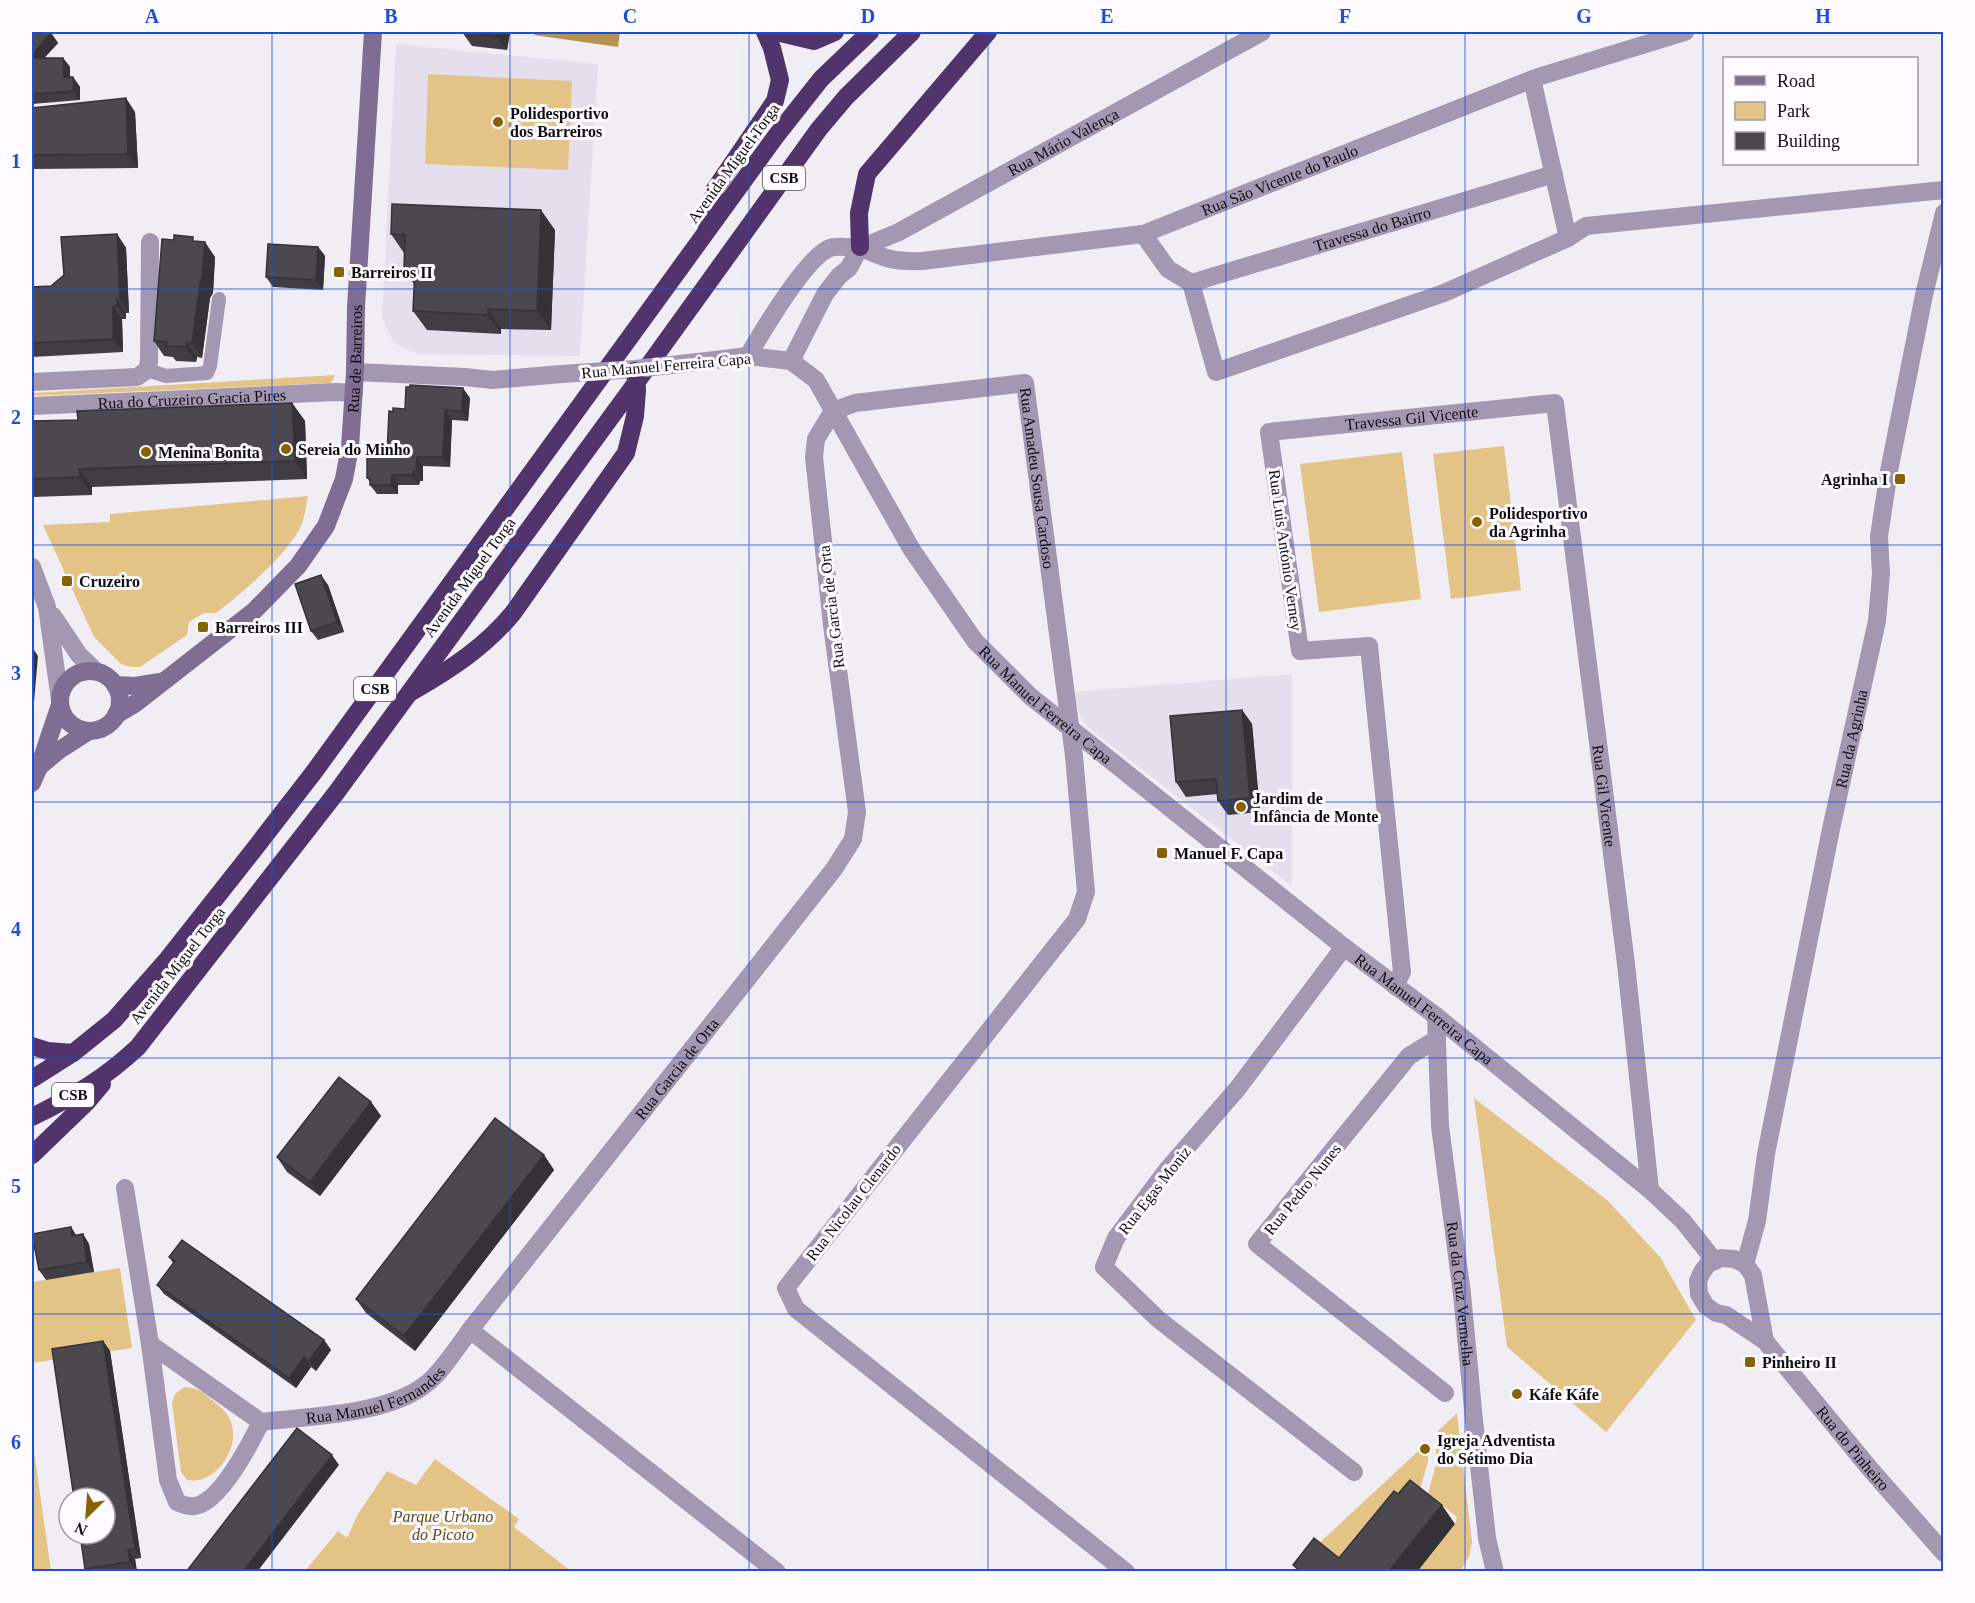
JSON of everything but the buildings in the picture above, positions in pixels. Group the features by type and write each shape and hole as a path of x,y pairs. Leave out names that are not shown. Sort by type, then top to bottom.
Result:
{"highway":[{"path":"705,235 715,189 775,101 780,80 772,48 765,32"},
{"path":"776,32 814,41 835,32"},
{"name":"Avenida Miguel Torga","path":"32,1078 73,1053 114,1020 256,847 314,772 794,112 821,79 870,32"},
{"name":"Avenida Miguel Torga","path":"32,1116 82,1090 112,1071 138,1047 336,793 819,129 846,97 912,32"},
{"path":"860,247 859,213 867,174 988,32"},
{"path":"409,693 471,655 497,633 626,453 635,416 637,390 635,370"},
{"path":"32,1046 48,1051 73,1053"},
{"path":"32,1155 87,1102 112,1071"}],"street":[{"name":"Rua de Barreiros","path":"116,715 136,703 254,611 298,566 326,526 344,479 350,447 354,393 356,307 373,32"},
{"name":"Rua Mário Valença","path":"860,247 897,232 1262,32"},
{"name":"Rua São Vicente do Paulo","path":"860,247 880,257 899,262 922,261 1143,234 1532,79 1685,32"},
{"path":"1532,79 1568,238"},
{"name":"Travessa do Bairro","path":"1191,284 1554,174"},
{"path":"1143,234 1168,270 1191,284 1216,372 1444,293 1568,238 1586,226 1944,190"},
{"name":"Rua da Agrinha","path":"1745,1264 1757,1221 1766,1154 1826,852 1877,621 1881,574 1879,536 1889,471 1924,295 1944,213"},
{"path":"32,382 137,377 147,370 149,362 150,242"},
{"path":"748,356 766,325 816,258 831,248 860,247 849,268 839,276 825,294 791,361"},
{"name":"Rua Manuel Ferreira Capa","path":"355,372 492,380 635,370 748,356 791,361 816,380 912,550 975,641 1030,696 1344,947 1436,1016 1650,1190 1683,1221 1714,1260"},
{"name":"Rua Amadeu Sousa Cardoso","path":"833,411 855,403 1025,383 1070,729"},
{"name":"Rua do Cruzeiro Gracia Pires","path":"32,406 354,393"},
{"name":"Travessa Gil Vicente","path":"1269,432 1555,403"},
{"name":"Rua Gil Vicente","path":"1555,403 1626,964 1650,1190"},
{"name":"Rua Garcia de Orta","path":"470,1330 834,869 853,839 857,812 832,625 814,458 816,439 833,411"},
{"name":"Rua Luis António Verney","path":"1269,432 1300,651 1369,646 1402,972 1395,986"},
{"path":"32,567 47,607 64,717 70,724 89,731"},
{"path":"35,775 58,751 89,731 101,729 109,724 120,704 119,695 110,678 96,671 79,655 47,607"},
{"path":"35,775 65,682 80,672 96,671"},
{"name":"Rua de Barreiros","path":"115,685 135,686 162,681"},
{"name":"Rua Nicolau Clenardo","path":"1070,729 1086,892 1077,919 786,1288 796,1309 1126,1572"},
{"name":"Rua Egas Moniz","path":"1344,947 1238,1088 1161,1178 1116,1238 1104,1267 1158,1319 1354,1472"},
{"name":"Rua da Cruz Vermelha","path":"1436,1016 1440,1126 1462,1294 1473,1420 1487,1538 1495,1572"},
{"name":"Rua Pedro Nunes","path":"1437,1039 1409,1056 1257,1244 1445,1393"},
{"path":"125,1188 150,1344 168,1480 177,1502 187,1506 198,1505 209,1498 236,1468 261,1422 150,1344"},
{"path":"1714,1260 1734,1259 1745,1264"},
{"name":"Rua do Pinheiro","path":"1714,1260 1702,1272 1698,1281 1699,1294 1706,1306 1726,1315 1765,1341 1871,1470 1944,1553"},
{"name":"Rua do Pinheiro","path":"1745,1264 1754,1275 1765,1341"},
{"path":"1726,1315 1739,1313 1747,1308 1756,1290"},
{"path":"470,1330 777,1572"},
{"name":"Rua Manuel Fernandes","path":"261,1422 378,1407 404,1399 428,1384 470,1330"}],"lane":[{"path":"147,370 166,376 207,373 210,366 219,299"}],"shaded area":[{"path":"535,32 620,32 618,47 534,35"},
{"path":"396,44 598,64 580,356 418,354 394,343 382,318"},
{"name":"Jardim de Infância de Monte","path":"1292,674 1292,886 1090,729 1081,719 1072,692"}],"green space":[{"name":"Polidesportivo dos Barreiros","path":"428,74 572,81 568,170 425,164"},
{"path":"335,375 331,383 32,396 32,393"},
{"name":"Polidesportivo da Agrinha","path":"1504,446 1521,590 1451,599 1433,454"},
{"path":"1402,452 1421,599 1319,612 1300,464"},
{"path":"308,496 303,520 288,546 277,559 216,613 204,613 189,622 187,635 140,667 121,664 94,637 43,525 110,522 110,514"},
{"path":"1474,1098 1607,1200 1660,1257 1696,1320 1606,1432 1507,1347"},
{"path":"120,1268 132,1348 32,1363 32,1282"},
{"path":"184,1387 196,1389 206,1395 224,1411 232,1425 232,1445 228,1455 215,1472 197,1480 187,1480 181,1472 172,1403 175,1394"},
{"path":"1457,1413 1472,1542 1469,1557 1460,1571 1417,1572 1455,1524 1457,1517 1428,1494 1436,1464 1436,1433"},
{"path":"32,1437 51,1571 32,1571"},
{"path":"1428,1442 1428,1461 1419,1493 1357,1571 1315,1547"},
{"name":"Parque Urbano do Picoto","path":"435,1459 519,1519 514,1527 571,1571 305,1571 338,1531 347,1538 358,1514 387,1471 416,1485"}],"place":[{"name":"Polidesportivo dos Barreiros","path":"498,122"},
{"name":"Barreiros II","path":"339,272"},
{"name":"Sereia do Minho","path":"286,449"},
{"name":"Menina Bonita","path":"146,452"},
{"name":"Agrinha I","path":"1900,479"},
{"name":"Polidesportivo da Agrinha","path":"1477,522"},
{"name":"Cruzeiro","path":"67,581"},
{"name":"Barreiros III","path":"203,627"},
{"name":"Jardim de Infância de Monte","path":"1241,807"},
{"name":"Manuel F. Capa","path":"1162,853"},
{"name":"Pinheiro II","path":"1750,1362"},
{"name":"Káfe Káfe","path":"1517,1394"},
{"name":"Igreja Adventista do Sétimo Dia","path":"1425,1449"}]}
